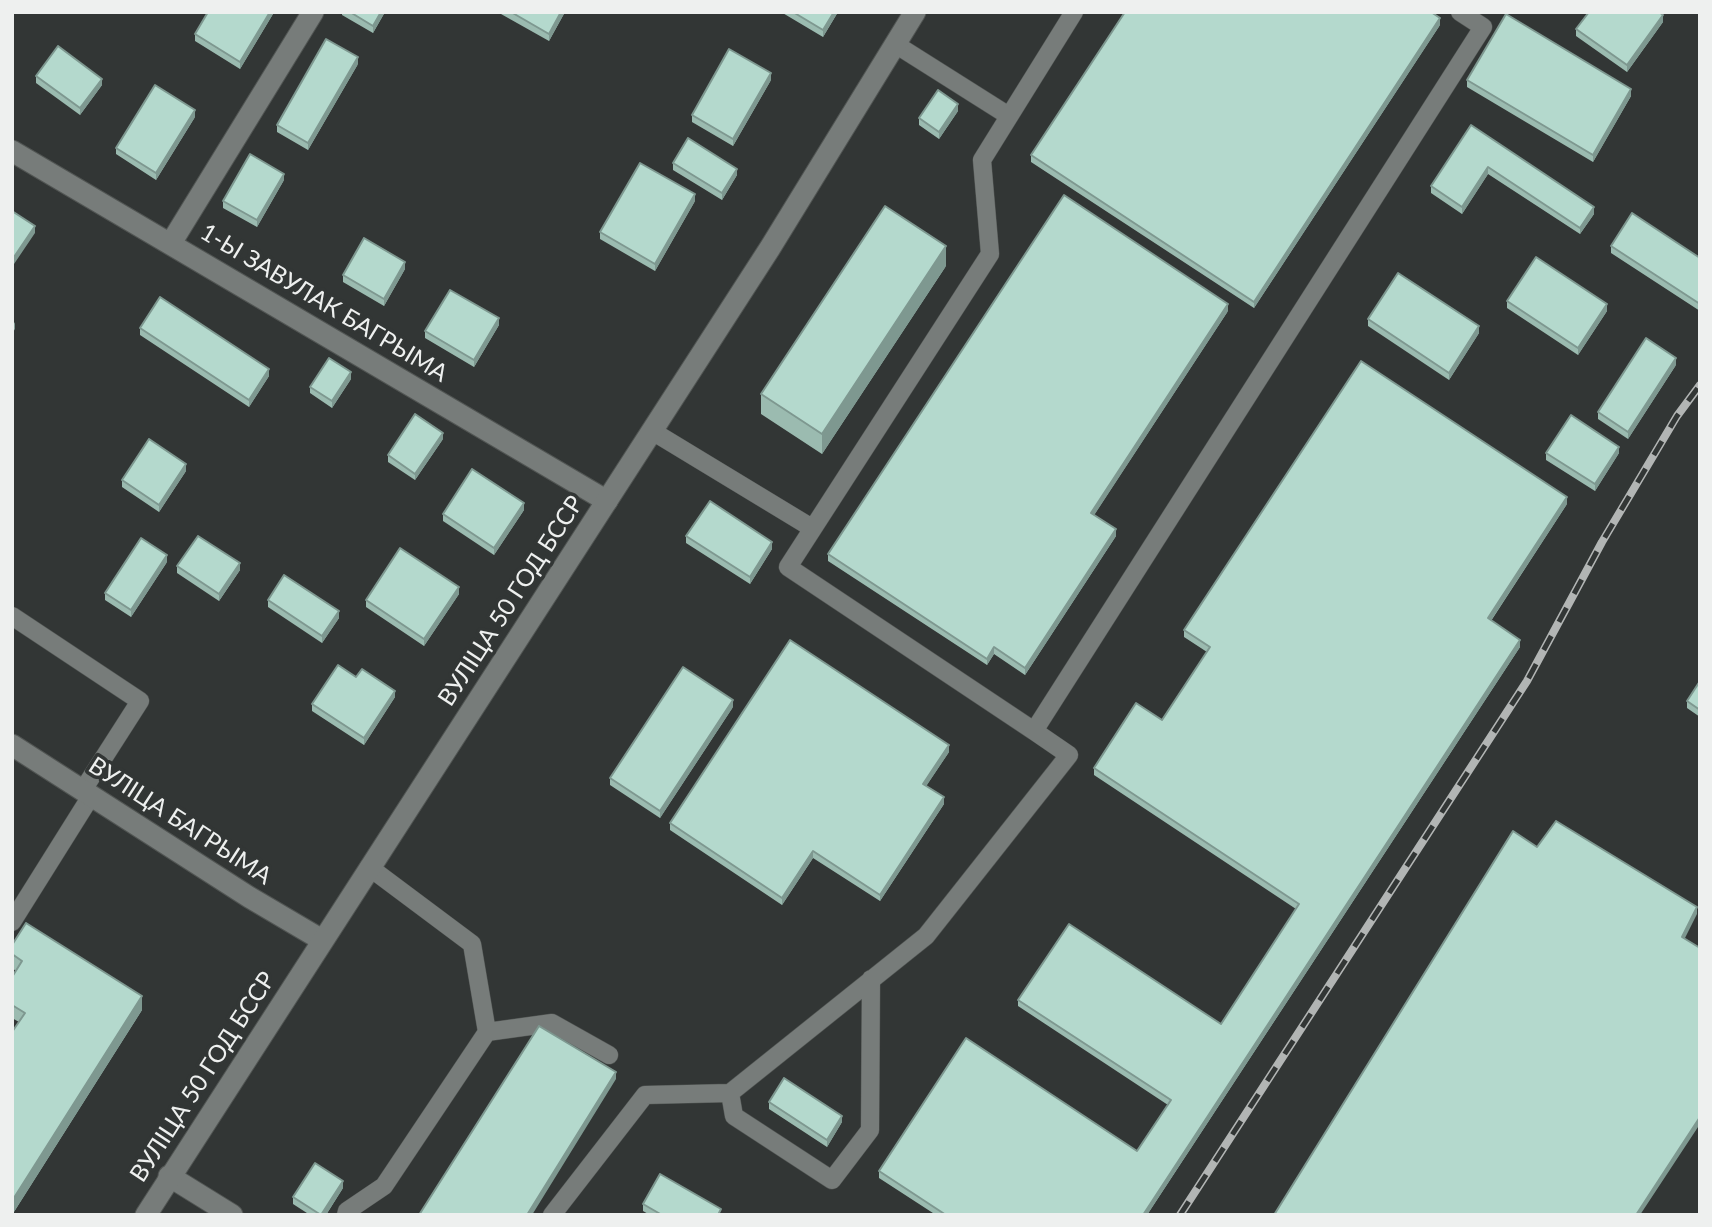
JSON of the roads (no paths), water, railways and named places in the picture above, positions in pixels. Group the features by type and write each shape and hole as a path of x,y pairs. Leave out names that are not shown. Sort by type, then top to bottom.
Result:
{"main road":[{"path":"171,243 313,12"},
{"name":"ВУЛІЦА 50 ГОД БССР","path":"146,1215 769,248 915,12"},
{"name":"1-Ы ЗАВУЛАК БАГРЫМА","path":"12,151 607,501"},
{"name":"ВУЛІЦА БАГРЫМА","path":"12,745 321,940"},
{"path":"170,1176 232,1215"}],"lane":[{"path":"552,1215 645,1095 730,1093 926,936 1069,755 788,567 990,254 982,160 1074,12"},
{"path":"1034,731 1483,27 1460,12"},
{"path":"895,44 1009,116"},
{"path":"652,430 812,528"},
{"path":"12,616 140,701 12,922"},
{"path":"346,1215 347,1211 384,1186 487,1032 472,944 369,867"},
{"path":"730,1093 734,1116 832,1180 870,1129 872,979"},
{"path":"487,1032 552,1023 609,1055"}],"railway":[{"path":"1180,1215 1527,681 1602,542 1677,416 1700,385"}]}
